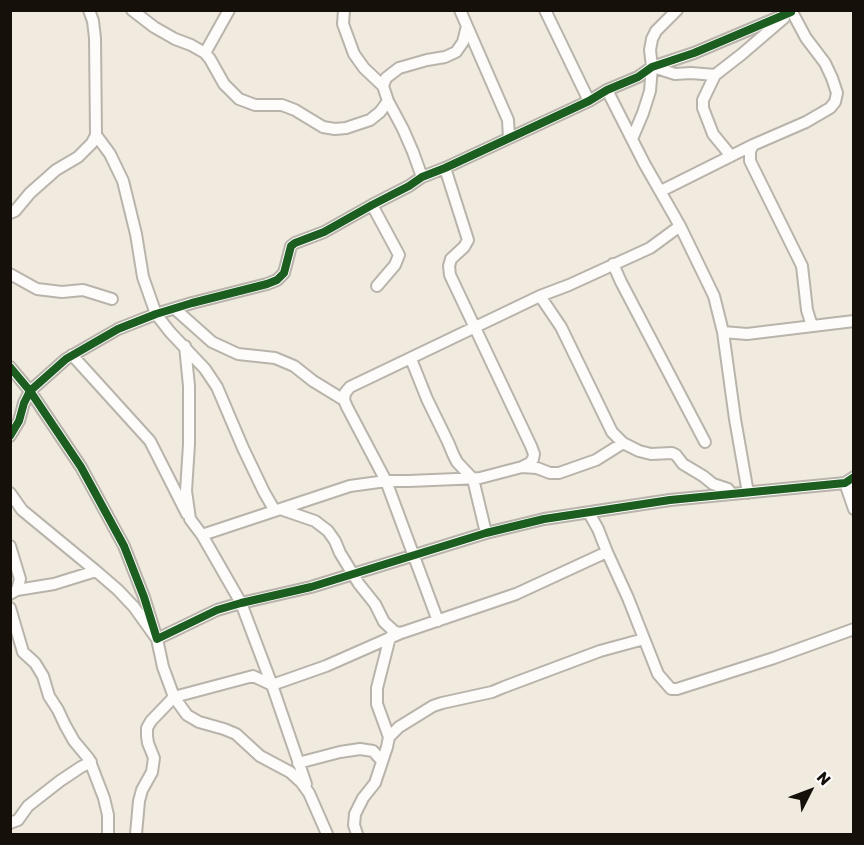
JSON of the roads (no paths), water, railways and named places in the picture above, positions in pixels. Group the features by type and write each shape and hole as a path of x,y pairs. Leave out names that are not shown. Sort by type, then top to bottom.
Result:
{"street":[{"path":"10,213 15,211 30,193 56,170 78,157 92,143 96,135 95,38 89,10"},
{"path":"132,10 154,27 205,53 224,84 239,99 255,105 282,105 323,127 335,129 370,120 388,101"},
{"path":"205,53 229,10"},
{"path":"344,10 343,24 354,54 364,68 383,86 422,177"},
{"path":"460,10 508,120 509,138"},
{"path":"545,10 589,101"},
{"path":"632,139 650,91 652,39 656,31 677,10"},
{"path":"10,436 19,421 30,391 72,355 118,329 156,314 277,280 284,273 291,246 295,243 324,232 422,177 589,101 638,77 652,67 694,53 792,11"},
{"path":"731,156 713,134 703,108 703,100 715,75 792,11"},
{"path":"661,191 753,145 806,122 830,108 835,102 837,93 825,63 806,38 792,11"},
{"path":"383,86 386,78 399,68 445,57 456,52 463,42 467,26"},
{"path":"652,67 675,74 715,75"},
{"path":"608,90 714,296 723,332 748,493"},
{"path":"508,120 523,132"},
{"path":"96,135 110,154 123,181 136,234 143,277 156,314 205,369 217,387 264,492 277,510 315,521 328,531 384,622 395,632 401,633"},
{"path":"753,145 750,151 750,161 802,266 807,310 812,326"},
{"path":"202,535 350,486 386,481 473,479 522,467 533,459 534,454 450,275 451,259 468,240 445,168"},
{"path":"372,205 399,255 395,265 377,286"},
{"path":"344,400 345,393 350,387 540,296 650,248 680,226"},
{"path":"613,264 705,442"},
{"path":"10,274 37,289 62,292 82,290 112,299"},
{"path":"540,296 561,327 612,432 622,443 651,454 672,453 683,464 713,484 728,489 732,494"},
{"path":"175,309 212,342 238,354 275,358 294,366 344,400 386,481 438,621"},
{"path":"723,332 747,334 854,321"},
{"path":"185,346 189,386 186,490 190,519"},
{"path":"72,355 150,441 177,497 241,603 309,793 327,834"},
{"path":"411,359 457,462 473,479 486,533"},
{"path":"10,367 30,391 81,467 124,546 144,597 163,667 174,697 187,715 199,722 236,734 260,756 290,772 309,793"},
{"path":"522,467 559,473 596,460 622,443"},
{"path":"157,639 217,610 311,587 486,533 544,519 604,509 851,481 854,509"},
{"path":"10,493 22,510 118,590 134,607 157,639"},
{"path":"598,530 604,509"},
{"path":"588,513 598,530 628,598 658,674 671,689 774,658 854,629"},
{"path":"10,546 20,579 14,592"},
{"path":"253,676 272,685 326,666 390,637 516,594 607,552"},
{"path":"14,592 54,584 96,571"},
{"path":"10,608 23,652 35,663 43,676 48,696 74,741 91,762 104,798 108,815 108,834"},
{"path":"357,834 354,825 356,814 363,798 375,783 389,737 376,704 377,688 390,637"},
{"path":"389,737 399,727 433,706 492,692 600,651 644,639"},
{"path":"136,834 142,790 152,772 154,758 147,736 147,728 151,721 174,697 253,676 263,662"},
{"path":"298,763 360,749 373,752 382,761"},
{"path":"10,823 18,820 28,806 60,781 91,762"}]}
